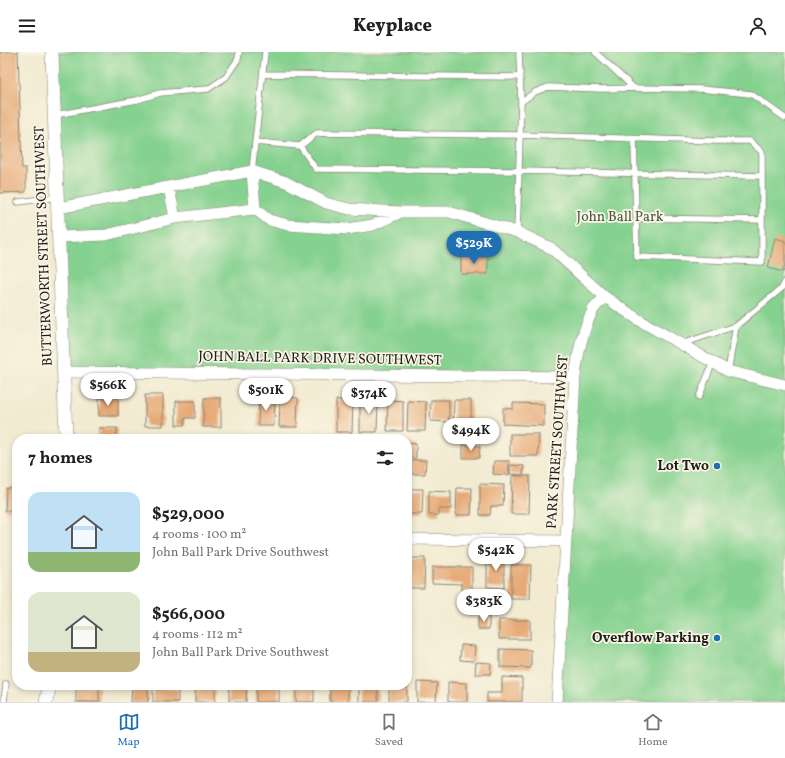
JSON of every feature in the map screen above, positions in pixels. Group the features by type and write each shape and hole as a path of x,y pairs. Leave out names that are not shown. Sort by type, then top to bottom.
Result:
{"street":[{"name":"BUTTERWORTH STREET SOUTHWEST","path":"52,52 65,372 66,434"},
{"path":"58,202 169,188 252,171 286,182 326,203 349,209 401,212 450,212 517,232 551,248 605,297 639,320 728,370 785,385"},
{"path":"252,171 255,209"},
{"path":"169,188 175,218"},
{"path":"59,237 106,235 175,218 255,209 269,220 288,225 347,229 373,225 401,212"},
{"name":"PARK STREET SOUTHWEST","path":"557,702 575,377 578,352 593,309 605,297"},
{"name":"JOHN BALL PARK DRIVE SOUTHWEST","path":"65,372 575,377"},
{"path":"412,539 566,541"},
{"path":"46,702 49,690"}],"lane":[{"path":"55,115 137,100 160,93 208,89 226,77 238,59 239,52"},
{"path":"252,171 265,52"},
{"path":"517,232 520,102 519,52"},
{"path":"595,52 634,88"},
{"path":"262,74 520,77"},
{"path":"520,102 535,92 548,87 603,89 701,89 751,94 785,118"},
{"path":"255,142 300,146 317,133 519,135 750,141 762,152 762,262 637,257 634,139"},
{"path":"300,146 316,169 762,176"},
{"path":"18,202 58,202"},
{"path":"636,218 762,220"},
{"path":"681,344 736,326 782,288 785,282"},
{"path":"728,370 736,326"},
{"path":"699,397 713,362"},
{"path":"4,702 6,684"}],"green space":[{"name":"John Ball Park","path":"52,52 785,52 785,702 556,702 575,377 65,372"}],"building":[{"path":"0,52 18,52 22,168 26,168 26,192 0,193"},
{"path":"775,238 785,241 785,265 783,272 768,268"},
{"path":"461,256 488,257 488,274 461,274"},
{"path":"145,395 163,395 163,426 145,426"},
{"path":"259,397 275,398 274,426 258,426"},
{"path":"280,397 298,398 297,427 279,427"},
{"path":"99,398 118,398 118,416 99,416"},
{"path":"204,398 221,398 221,427 203,427"},
{"path":"360,399 378,399 377,432 360,432"},
{"path":"336,400 353,400 352,432 336,432"},
{"path":"388,400 403,401 403,431 387,431"},
{"path":"431,400 449,400 449,422 430,421"},
{"path":"454,400 471,400 471,429 453,429"},
{"path":"176,401 195,401 195,418 185,418 185,425 176,425"},
{"path":"408,401 426,402 425,431 407,431"},
{"path":"513,403 544,404 544,426 503,424 503,408 513,409"},
{"path":"99,428 117,428 117,434 99,434"},
{"path":"510,434 539,434 538,456 510,456"},
{"path":"412,444 416,444 416,458 412,458"},
{"path":"463,445 480,446 479,458 463,458"},
{"path":"412,460 426,460 425,474 412,474"},
{"path":"494,461 509,461 509,475 493,474"},
{"path":"510,465 524,466 523,475 510,474"},
{"path":"512,476 530,476 529,514 511,514"},
{"path":"480,484 504,485 503,506 491,506 490,515 480,515"},
{"path":"12,486 12,511 5,511 6,488 11,488"},
{"path":"457,488 472,488 471,515 456,515"},
{"path":"412,489 423,489 422,514 412,514"},
{"path":"429,491 451,492 451,509 439,509 439,515 429,515"},
{"path":"487,557 504,558 504,588 487,587"},
{"path":"412,558 425,558 424,588 412,588"},
{"path":"511,565 531,565 530,599 511,599"},
{"path":"432,567 472,567 472,591 462,591 462,584 432,583"},
{"path":"478,617 489,617 489,629 478,629"},
{"path":"499,620 530,620 530,639 499,639"},
{"path":"461,645 475,646 474,661 460,660"},
{"path":"500,649 531,650 531,668 500,667"},
{"path":"476,662 491,663 490,674 475,674"},
{"path":"502,677 522,678 522,702 487,702 487,693 502,693"},
{"path":"417,682 437,683 436,702 417,702"},
{"path":"448,682 467,683 467,702 448,702"},
{"path":"76,690 99,690 99,702 76,702"},
{"path":"132,690 148,690 148,702 131,702"},
{"path":"153,690 178,690 178,702 153,702"},
{"path":"195,690 215,690 215,702 195,702"},
{"path":"229,690 247,690 246,702 229,702"},
{"path":"256,690 279,690 279,702 256,702"},
{"path":"296,690 314,690 314,702 296,702"},
{"path":"330,690 348,690 348,702 330,702"},
{"path":"359,690 378,690 378,702 359,702"},
{"path":"389,690 407,690 407,702 389,702"}],"place":[{"name":"Lot Two","path":"717,466"},
{"name":"Overflow Parking","path":"717,638"}]}
